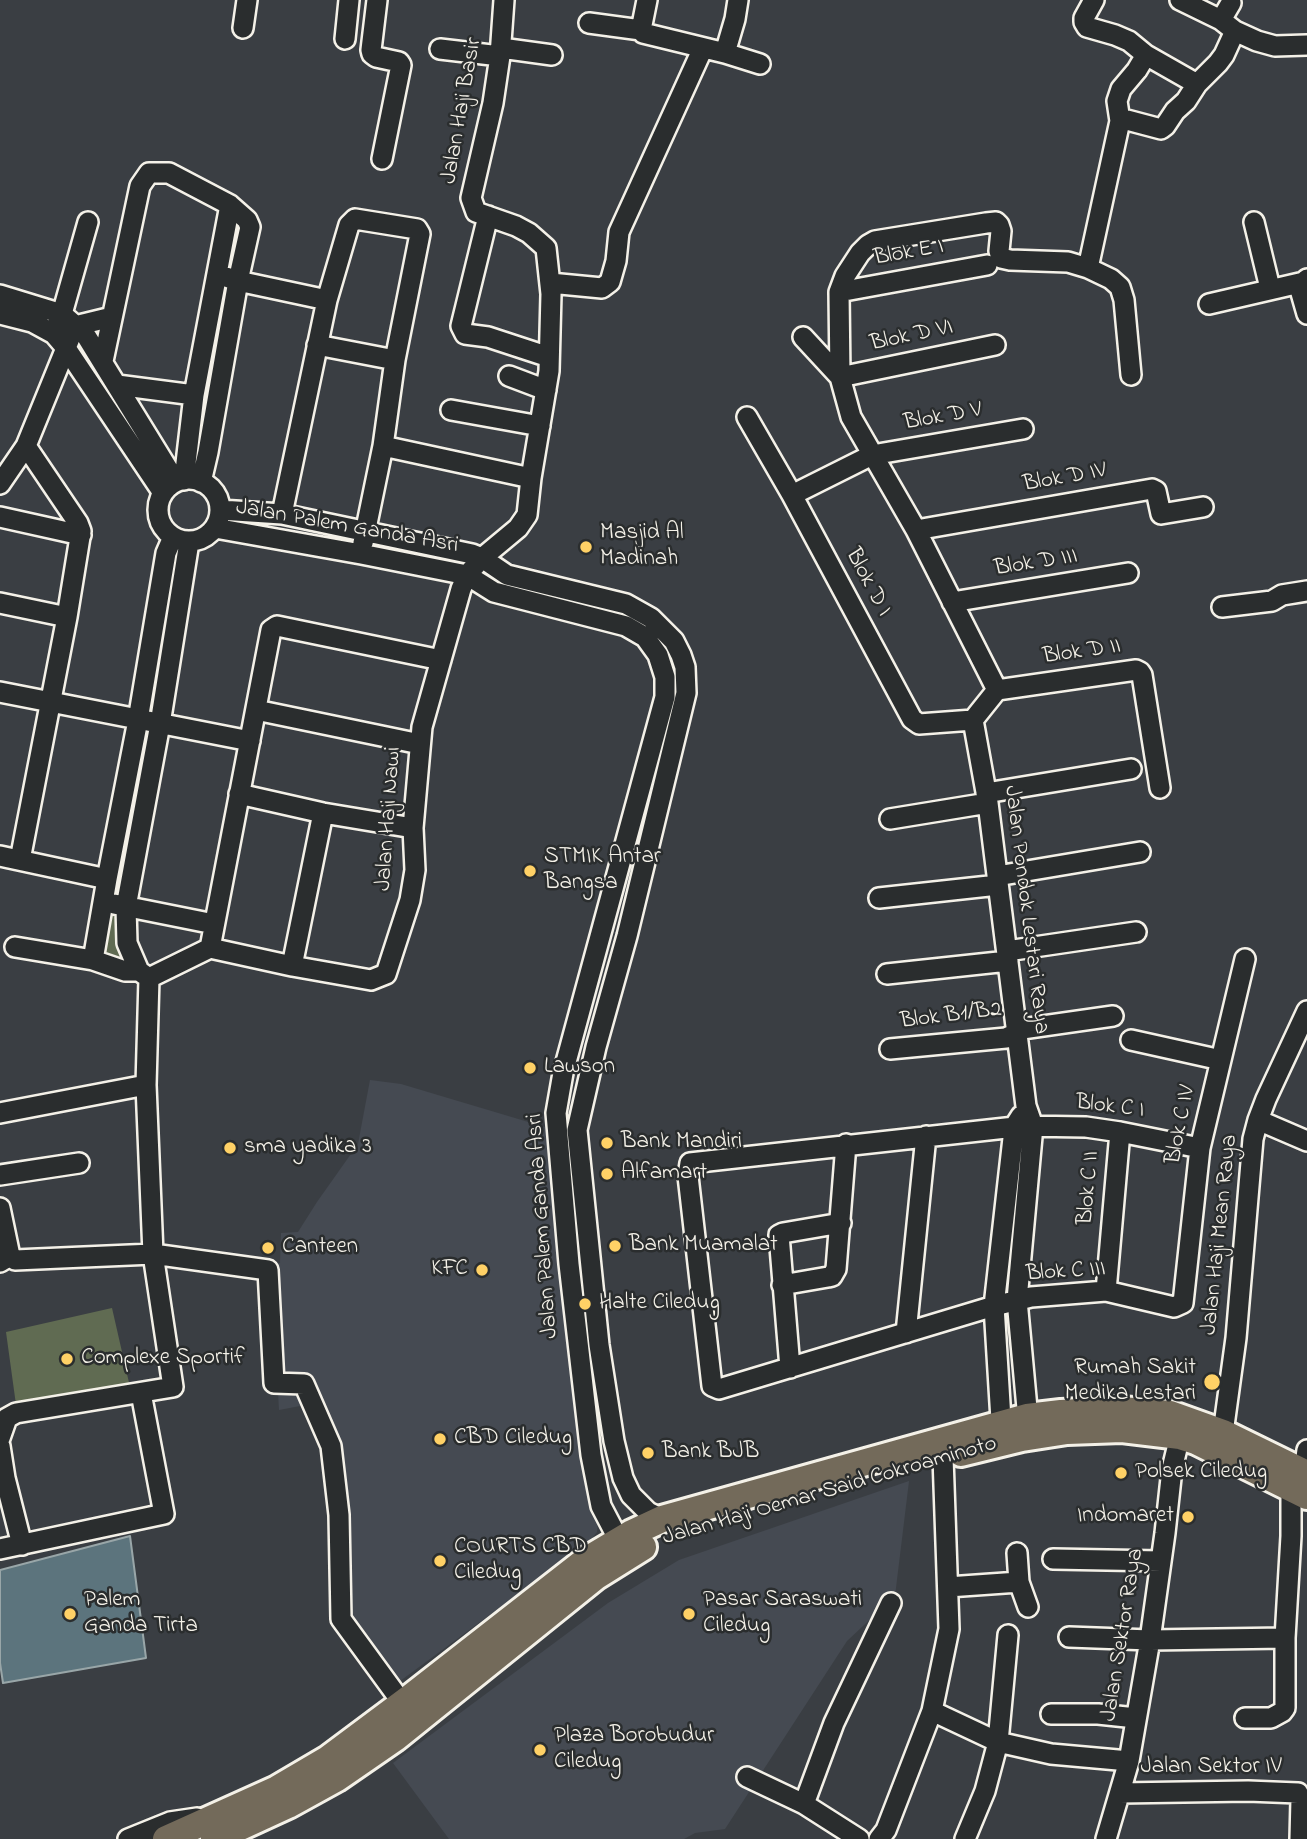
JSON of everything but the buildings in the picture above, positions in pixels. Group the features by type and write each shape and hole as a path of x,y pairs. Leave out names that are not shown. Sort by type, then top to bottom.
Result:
{"main road":[{"name":"Jalan Haji Oemar Said Cokroaminoto","path":"166,1839 218,1832 288,1805 346,1772 395,1738 594,1577 623,1548 662,1519 1028,1427 1061,1413 1121,1410 1170,1414 1223,1433 1303,1476"},
{"name":"Jalan Haji Oemar Said Cokroaminoto","path":"1028,1427 1067,1431 1122,1429 1180,1436 1303,1476"},
{"name":"Jalan Haji Oemar Said Cokroaminoto","path":"218,1832 277,1788 328,1759 403,1704 585,1561 623,1548 656,1541 684,1530 943,1457 1002,1433"}],"street":[{"path":"243,28 247,0"},
{"path":"345,39 349,0"},
{"path":"377,0 372,54 401,65 382,159"},
{"name":"Jalan Haji Basir","path":"488,216 476,212 471,198 493,103 504,0"},
{"path":"641,30 647,0"},
{"path":"725,53 738,0"},
{"path":"1094,0 1084,18 1087,27 1129,41 1146,55 1197,84"},
{"path":"1180,0 1257,41 1275,46 1307,45"},
{"path":"1120,121 1127,120 1161,129 1165,126 1197,84 1224,55 1231,3"},
{"path":"589,23 641,30 643,33 760,64"},
{"path":"550,283 602,288 610,282 616,261 619,232 703,48"},
{"path":"440,49 552,55"},
{"path":"1088,268 1120,121 1117,101 1121,89 1146,55"},
{"path":"0,314 32,322 60,341 181,484 209,486 219,501 217,519 204,538 181,539 162,527 158,507 181,484 208,452 250,227 247,220 230,205 169,173 149,173 140,186 103,361"},
{"path":"181,484 194,395 230,205"},
{"path":"467,575 482,558 518,528 527,515 550,357 550,283 545,248 528,233 488,216 461,326 465,334 488,338 550,357"},
{"path":"282,514 327,300 349,225 355,219 417,229 420,234 361,554"},
{"path":"0,484 26,446 68,320 88,222"},
{"path":"973,720 997,690 915,530 851,417 840,377 839,292 845,276 859,253 875,241 996,222 1001,234 1001,258 1068,262 1111,279 1120,288 1124,300 1130,375"},
{"path":"1254,222 1270,288"},
{"name":"Blok E I","path":"839,292 987,265"},
{"path":"216,273 238,281 327,300"},
{"path":"1209,304 1306,281"},
{"path":"1306,281 1301,293 1307,314"},
{"path":"0,295 68,320 85,334 181,484"},
{"path":"68,320 112,317"},
{"path":"803,337 840,377"},
{"path":"317,345 395,360"},
{"name":"Blok D VI","path":"840,377 995,345"},
{"path":"509,376 546,390"},
{"path":"117,385 194,395"},
{"path":"451,410 540,426"},
{"name":"Blok D I","path":"747,417 912,719 919,724 973,720"},
{"name":"Blok D V","path":"792,495 872,455 1023,429"},
{"path":"26,446 78,523 81,535 50,702 10,858 107,879"},
{"path":"383,446 531,478"},
{"name":"Blok D IV","path":"915,530 1152,489 1156,491 1161,514 1203,507"},
{"name":"Jalan Palem Ganda Asri","path":"217,519 282,514 482,558 507,575 626,604 651,618 674,641 685,667 687,692 577,1130 599,1345 612,1433 623,1478 631,1495 648,1513 662,1519"},
{"path":"0,517 81,535"},
{"name":"Jalan Palem Ganda Asri","path":"217,519 361,554 467,575 494,592 626,626 645,638 658,655 665,677 665,697 563,1073 556,1113 591,1455 601,1506 623,1548"},
{"path":"93,960 166,553 181,539"},
{"path":"0,1438 7,1418 16,1413 173,1387 153,1254 144,975 127,943 126,907 160,724 181,539"},
{"name":"Blok D III","path":"952,602 1128,573"},
{"name":"Jalan Haji Nawi","path":"210,948 371,980 386,974 410,900 415,870 413,828 422,727 467,575"},
{"path":"494,592 507,575"},
{"path":"1222,607 1272,601 1282,595 1307,591"},
{"path":"0,603 67,617"},
{"path":"15,947 93,960 144,975 210,948 271,631 277,626 441,660"},
{"name":"Blok D II","path":"997,690 1136,670 1140,672 1160,788"},
{"path":"0,692 250,741"},
{"path":"256,710 420,744"},
{"name":"Jalan Pondok Lestari Raya","path":"973,720 987,798 1026,1106 1017,1300 1028,1427"},
{"path":"890,819 1131,768"},
{"path":"239,794 323,813 413,828"},
{"path":"292,966 323,813"},
{"path":"879,898 997,880 1140,852"},
{"path":"103,902 214,923"},
{"path":"887,974 1008,956 1136,932"},
{"name":"Blok C IV","path":"1183,1303 1200,1148 1245,960"},
{"name":"Jalan Haji Mean Raya","path":"1223,1433 1236,1338 1254,1139 1258,1120 1301,1039 1307,1011"},
{"name":"Blok B1/B2","path":"890,1049 1006,1038 1022,1029 1114,1016"},
{"path":"1131,1041 1221,1060"},
{"path":"0,1113 146,1084"},
{"path":"1258,1120 1307,1141"},
{"name":"Jalan Pondok Lestari Raya","path":"1002,1433 993,1306 1024,1126"},
{"name":"Blok C I","path":"790,1368 719,1389 712,1386 688,1177 690,1163 1024,1126 1120,1132 1200,1148"},
{"name":"Blok C II","path":"1106,1291 1120,1132"},
{"path":"906,1333 926,1136"},
{"path":"782,1285 832,1276 837,1265 846,1144"},
{"path":"0,1175 79,1163"},
{"path":"0,1209 5,1259 153,1254 268,1270 274,1383 304,1384 331,1446 338,1515 341,1619 403,1704"},
{"path":"790,1368 779,1236 783,1233 841,1223"},
{"name":"Blok C III","path":"790,1368 993,1306 1031,1297 1106,1291 1174,1307 1183,1303"},
{"path":"578,1347 599,1345"},
{"path":"0,1549 164,1514 141,1393"},
{"name":"Jalan Sektor Raya","path":"1106,1839 1129,1761 1150,1640 1172,1469 1180,1436"},
{"path":"0,1446 3,1478 22,1545"},
{"path":"879,1839 886,1830 932,1711 949,1629 943,1457"},
{"path":"1245,1718 1270,1718 1285,1708 1285,1638 1291,1536 1303,1476"},
{"path":"1017,1553 1019,1582 1028,1607"},
{"path":"1053,1559 1161,1561"},
{"path":"948,1587 1019,1582"},
{"path":"804,1804 834,1723 891,1603"},
{"path":"965,1839 985,1791 998,1742 1008,1635"},
{"path":"1069,1637 1150,1640 1285,1638"},
{"path":"932,1711 998,1742 1051,1754 1129,1761"},
{"path":"1051,1714 1098,1714 1136,1718"},
{"path":"747,1777 804,1804 859,1839"},
{"name":"Jalan Sektor IV","path":"1120,1793 1298,1793 1301,1799 1300,1839"},
{"name":"Jalan Haji Oemar Said Cokroaminoto","path":"128,1839 170,1822 218,1832"}],"shaded area":[{"path":"370,1080 401,1084 545,1127 556,1177 598,1520 597,1532 590,1541 396,1684 332,1599 343,1537 332,1421 321,1402 279,1410 271,1263 280,1263 281,1233 298,1232 358,1144"},
{"path":"909,1481 895,1596 847,1641 725,1829 695,1833 684,1839 449,1839 393,1763 608,1603 679,1560"}],"green space":[{"path":"104,904 125,908 134,966 114,964 97,948"},
{"name":"Complexe Sportif","path":"112,1308 130,1387 17,1412 6,1332"}],"water":[{"name":"Palem Ganda Tirta","path":"130,1536 146,1658 3,1683 0,1663 0,1570"}],"place":[{"name":"Masjid Al Madinah","path":"586,547"},
{"name":"STMIK Antar Bangsa","path":"530,871"},
{"name":"Lawson","path":"530,1068"},
{"name":"Bank Mandiri","path":"607,1143"},
{"name":"sma yadika 3","path":"230,1148"},
{"name":"Alfamart","path":"607,1174"},
{"name":"Bank Muamalat","path":"615,1246"},
{"name":"Canteen","path":"268,1248"},
{"name":"KFC","path":"482,1270"},
{"name":"Halte Ciledug","path":"585,1304"},
{"name":"Complexe Sportif","path":"67,1359"},
{"name":"Rumah Sakit Medika Lestari","path":"1212,1382"},
{"name":"CBD Ciledug","path":"440,1439"},
{"name":"Bank BJB","path":"648,1453"},
{"name":"Polsek Ciledug","path":"1121,1473"},
{"name":"Indomaret","path":"1188,1517"},
{"name":"COURTS CBD Ciledug","path":"440,1561"},
{"name":"Palem Ganda Tirta","path":"70,1614"},
{"name":"Pasar Saraswati Ciledug","path":"689,1614"},
{"name":"Plaza Borobudur Ciledug","path":"540,1750"}]}
